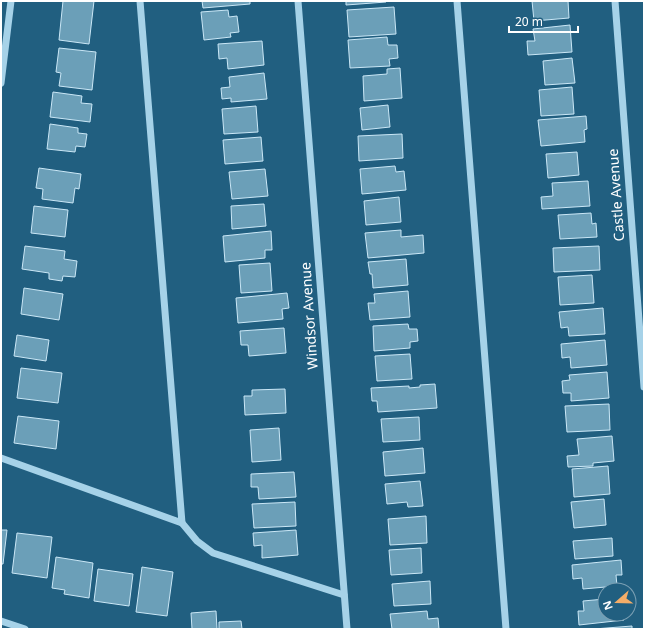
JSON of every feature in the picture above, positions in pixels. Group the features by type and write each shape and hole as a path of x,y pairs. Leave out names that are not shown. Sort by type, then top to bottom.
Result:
{"street":[{"path":"1,83 11,1"},
{"path":"140,1 182,523"},
{"name":"Windsor Avenue","path":"298,1 347,629"},
{"path":"457,1 506,629"},
{"name":"Castle Avenue","path":"615,1 644,387"},
{"path":"1,458 182,523 197,541 213,553 344,595"},
{"path":"1,621 25,629"}],"building":[{"path":"63,1 94,1 89,44 59,40"},
{"path":"202,1 250,1 250,4 203,8"},
{"path":"346,1 386,1 386,2 346,5"},
{"path":"532,1 568,1 569,18 534,21"},
{"path":"394,7 396,34 349,37 347,10"},
{"path":"228,10 229,17 237,16 239,32 230,33 231,37 204,40 201,12"},
{"path":"570,25 572,52 528,55 527,41 535,41 533,29"},
{"path":"387,37 388,45 397,45 398,58 389,59 390,66 350,68 348,40"},
{"path":"262,41 264,65 228,69 227,58 219,59 218,44"},
{"path":"59,48 96,52 92,90 59,86 61,73 56,72"},
{"path":"572,58 575,83 545,85 543,61"},
{"path":"400,68 402,98 364,101 363,76 387,74 387,69"},
{"path":"264,73 267,99 231,102 231,98 222,99 221,88 230,87 229,77"},
{"path":"572,87 574,114 541,116 539,90"},
{"path":"53,92 82,96 81,103 92,104 90,122 50,117"},
{"path":"388,105 390,127 362,130 360,108"},
{"path":"256,106 258,132 224,134 222,109"},
{"path":"586,116 587,129 584,130 585,142 541,146 538,120"},
{"path":"50,124 78,128 78,133 87,134 85,147 76,146 75,152 47,149"},
{"path":"402,134 403,158 359,161 358,136"},
{"path":"261,137 263,161 225,164 223,140"},
{"path":"577,152 579,175 548,178 546,154"},
{"path":"395,166 396,172 404,171 406,190 362,194 360,169"},
{"path":"39,168 81,174 79,189 75,188 73,203 42,199 43,189 36,188"},
{"path":"265,169 268,196 232,199 229,172"},
{"path":"588,181 590,206 542,209 541,197 553,196 552,183"},
{"path":"399,197 401,222 366,225 364,201"},
{"path":"264,204 266,226 232,229 231,206"},
{"path":"34,206 68,210 65,237 31,233"},
{"path":"591,213 592,224 596,223 597,237 560,239 558,215"},
{"path":"401,230 401,237 423,235 424,253 368,258 365,233"},
{"path":"271,231 272,250 265,250 265,258 225,262 223,236"},
{"path":"25,246 65,251 64,259 77,261 75,277 63,276 62,281 49,279 49,273 22,269"},
{"path":"599,246 600,270 554,272 553,248"},
{"path":"406,259 408,285 373,288 372,274 370,274 368,262"},
{"path":"270,263 272,291 241,293 239,265"},
{"path":"592,275 594,303 560,305 558,277"},
{"path":"24,288 63,294 59,320 21,314"},
{"path":"408,291 410,317 370,320 368,303 375,303 374,294"},
{"path":"287,293 289,308 282,309 283,319 238,323 236,298"},
{"path":"603,308 605,334 569,336 568,327 561,328 559,312"},
{"path":"408,324 409,329 417,329 418,341 410,342 410,348 374,351 373,326"},
{"path":"284,328 286,353 249,356 248,345 241,345 240,331"},
{"path":"17,335 49,340 46,361 14,356"},
{"path":"605,340 607,365 571,368 570,357 562,358 561,344"},
{"path":"410,354 412,379 377,381 375,356"},
{"path":"21,368 62,373 58,403 17,398"},
{"path":"607,372 609,398 571,401 571,393 563,393 562,381 570,380 569,375"},
{"path":"435,384 437,408 378,412 377,401 372,401 371,388 409,386 409,388 420,387 420,385"},
{"path":"285,389 286,413 245,415 244,396 252,396 252,390"},
{"path":"609,404 610,430 567,432 565,406"},
{"path":"18,416 59,421 56,449 14,443"},
{"path":"419,417 420,440 383,442 381,419"},
{"path":"279,428 281,460 252,462 250,430"},
{"path":"612,436 614,461 593,463 593,466 568,467 567,456 579,455 577,439"},
{"path":"423,448 425,473 385,476 383,452"},
{"path":"608,466 610,494 574,497 572,469"},
{"path":"294,472 296,497 259,499 258,487 251,487 251,474"},
{"path":"420,481 423,506 408,507 407,502 387,504 385,484"},
{"path":"604,499 606,525 574,528 571,502"},
{"path":"295,502 296,526 254,528 252,504"},
{"path":"426,516 427,543 390,545 388,519"},
{"path":"1,530 7,530 3,564 1,564"},
{"path":"296,530 298,555 262,558 262,545 254,546 253,533"},
{"path":"17,533 52,537 47,578 12,573"},
{"path":"612,538 613,556 575,559 573,541"},
{"path":"421,548 422,573 391,575 389,550"},
{"path":"56,557 93,563 89,598 64,594 65,590 52,588"},
{"path":"621,560 622,575 616,575 617,582 597,582 597,588 583,589 582,578 573,579 572,565"},
{"path":"142,567 173,572 167,616 136,612"},
{"path":"98,569 133,574 129,606 94,601"},
{"path":"430,581 431,604 394,606 392,584"},
{"path":"597,600 597,622 606,622 579,625 578,611 584,611 583,601"},
{"path":"216,611 217,629 192,629 191,613"},
{"path":"427,611 428,619 438,618 439,629 392,629 390,614"},
{"path":"241,621 242,629 219,629 219,622"},
{"path":"632,626 632,629 594,629"}]}
